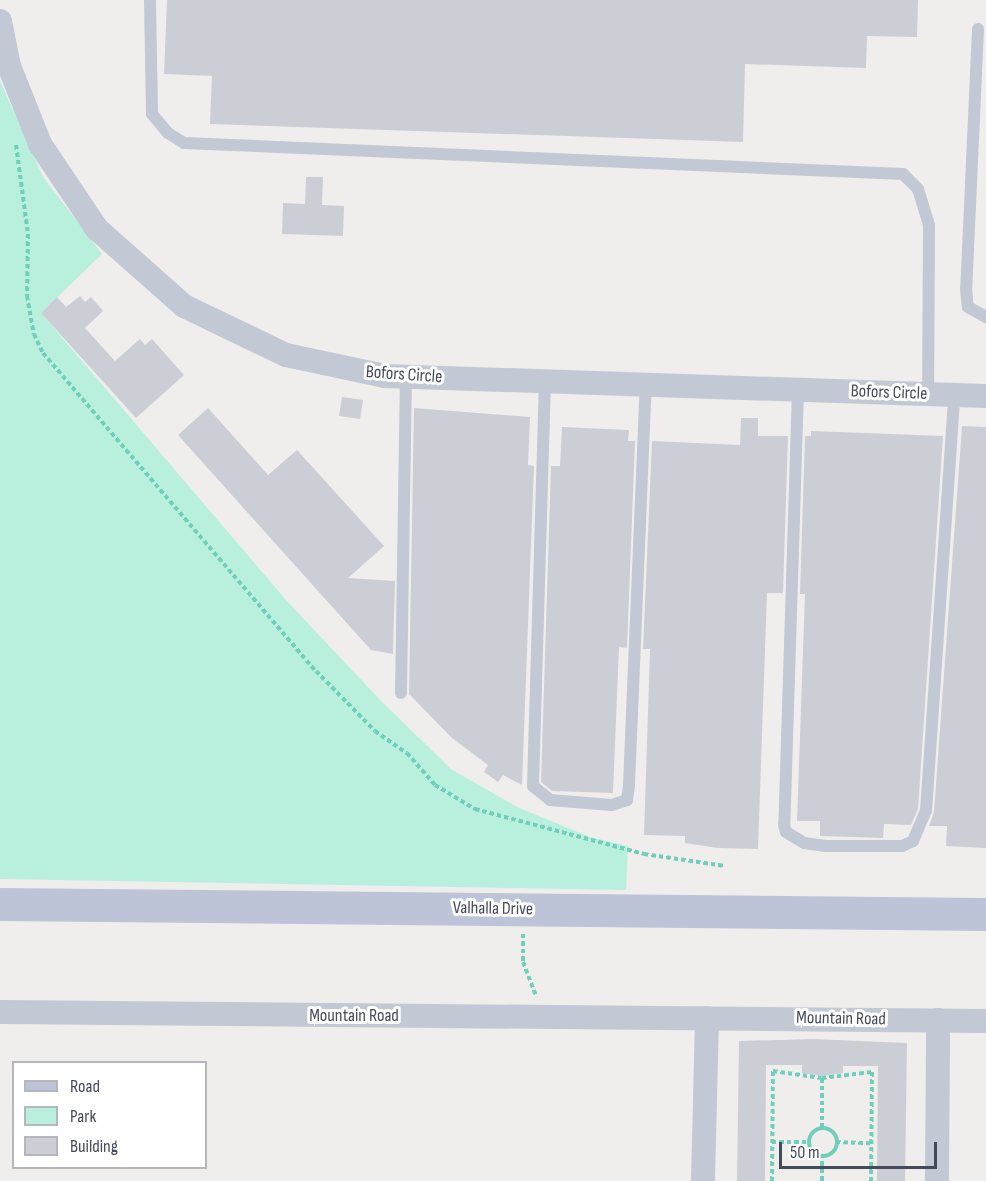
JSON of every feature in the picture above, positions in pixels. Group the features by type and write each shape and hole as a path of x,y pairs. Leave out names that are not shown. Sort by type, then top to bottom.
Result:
{"main road":[{"name":"Valhalla Drive","path":"0,904 986,914"}],"street":[{"name":"Bofors Circle","path":"0,21 9,66 30,122 55,172 97,229 177,301 207,320 286,355 350,371 406,376 986,396"},
{"name":"Mountain Road","path":"0,1012 986,1021"},
{"path":"703,1181 707,1018"},
{"path":"937,1181 938,1020"}],"lane":[{"path":"150,0 152,114 168,134 184,143 903,174 918,189 929,225 928,394"},
{"path":"978,29 966,289 968,307 986,317"},
{"path":"401,693 406,376"},
{"path":"545,381 533,786 550,800 612,805 627,800 629,785 646,385"},
{"path":"798,390 784,825 786,832 804,843 826,846 902,846 913,841 926,811 954,395"}],"path":[{"path":"30,122 17,136 15,150 28,234 27,296 34,334 43,353 316,671 435,784 475,810 644,854 725,866"},
{"path":"524,928 523,962 540,1017"},
{"path":"772,1181 773,1071 822,1077 872,1072 871,1181"},
{"path":"772,1142 809,1142 822,1128 822,1077"},
{"path":"822,1128 832,1132 836,1142 832,1153 822,1156"},
{"path":"809,1142 822,1156 822,1181"},
{"path":"836,1142 871,1143"}],"green space":[{"path":"0,81 43,177 102,254 41,313 286,600 382,702 451,769 517,807 590,837 628,846 626,890 0,879"}],"building":[{"path":"167,0 918,0 917,37 867,36 866,68 745,64 743,142 210,124 212,76 164,74"},
{"path":"306,177 323,177 322,205 344,206 343,236 282,234 283,203 305,204"},
{"path":"80,296 85,302 91,297 103,311 85,328 115,361 140,339 145,345 152,339 184,375 136,418 41,313 57,297 66,307"},
{"path":"342,397 363,400 360,419 339,416"},
{"path":"208,408 268,475 297,450 384,546 348,578 395,581 393,654 371,650 178,435"},
{"path":"414,408 530,417 528,465 534,466 522,785 503,775 498,782 484,772 488,765 452,738 409,694"},
{"path":"741,418 758,418 758,436 788,436 783,593 767,593 758,849 718,848 685,843 685,836 644,835 650,649 643,649 652,441 740,445"},
{"path":"962,426 986,427 986,848 946,846 947,826 929,826 934,812"},
{"path":"562,427 629,430 628,441 635,441 627,648 619,647 613,793 552,791 541,782 551,466 560,466"},
{"path":"811,431 943,436 918,809 911,825 884,824 883,838 820,836 820,821 797,821 805,594 800,594 805,436 811,436"},
{"path":"813,1039 907,1043 905,1181 877,1181 878,1066 843,1066 843,1073 822,1076 802,1073 802,1065 766,1065 765,1181 737,1181 739,1041"}]}
